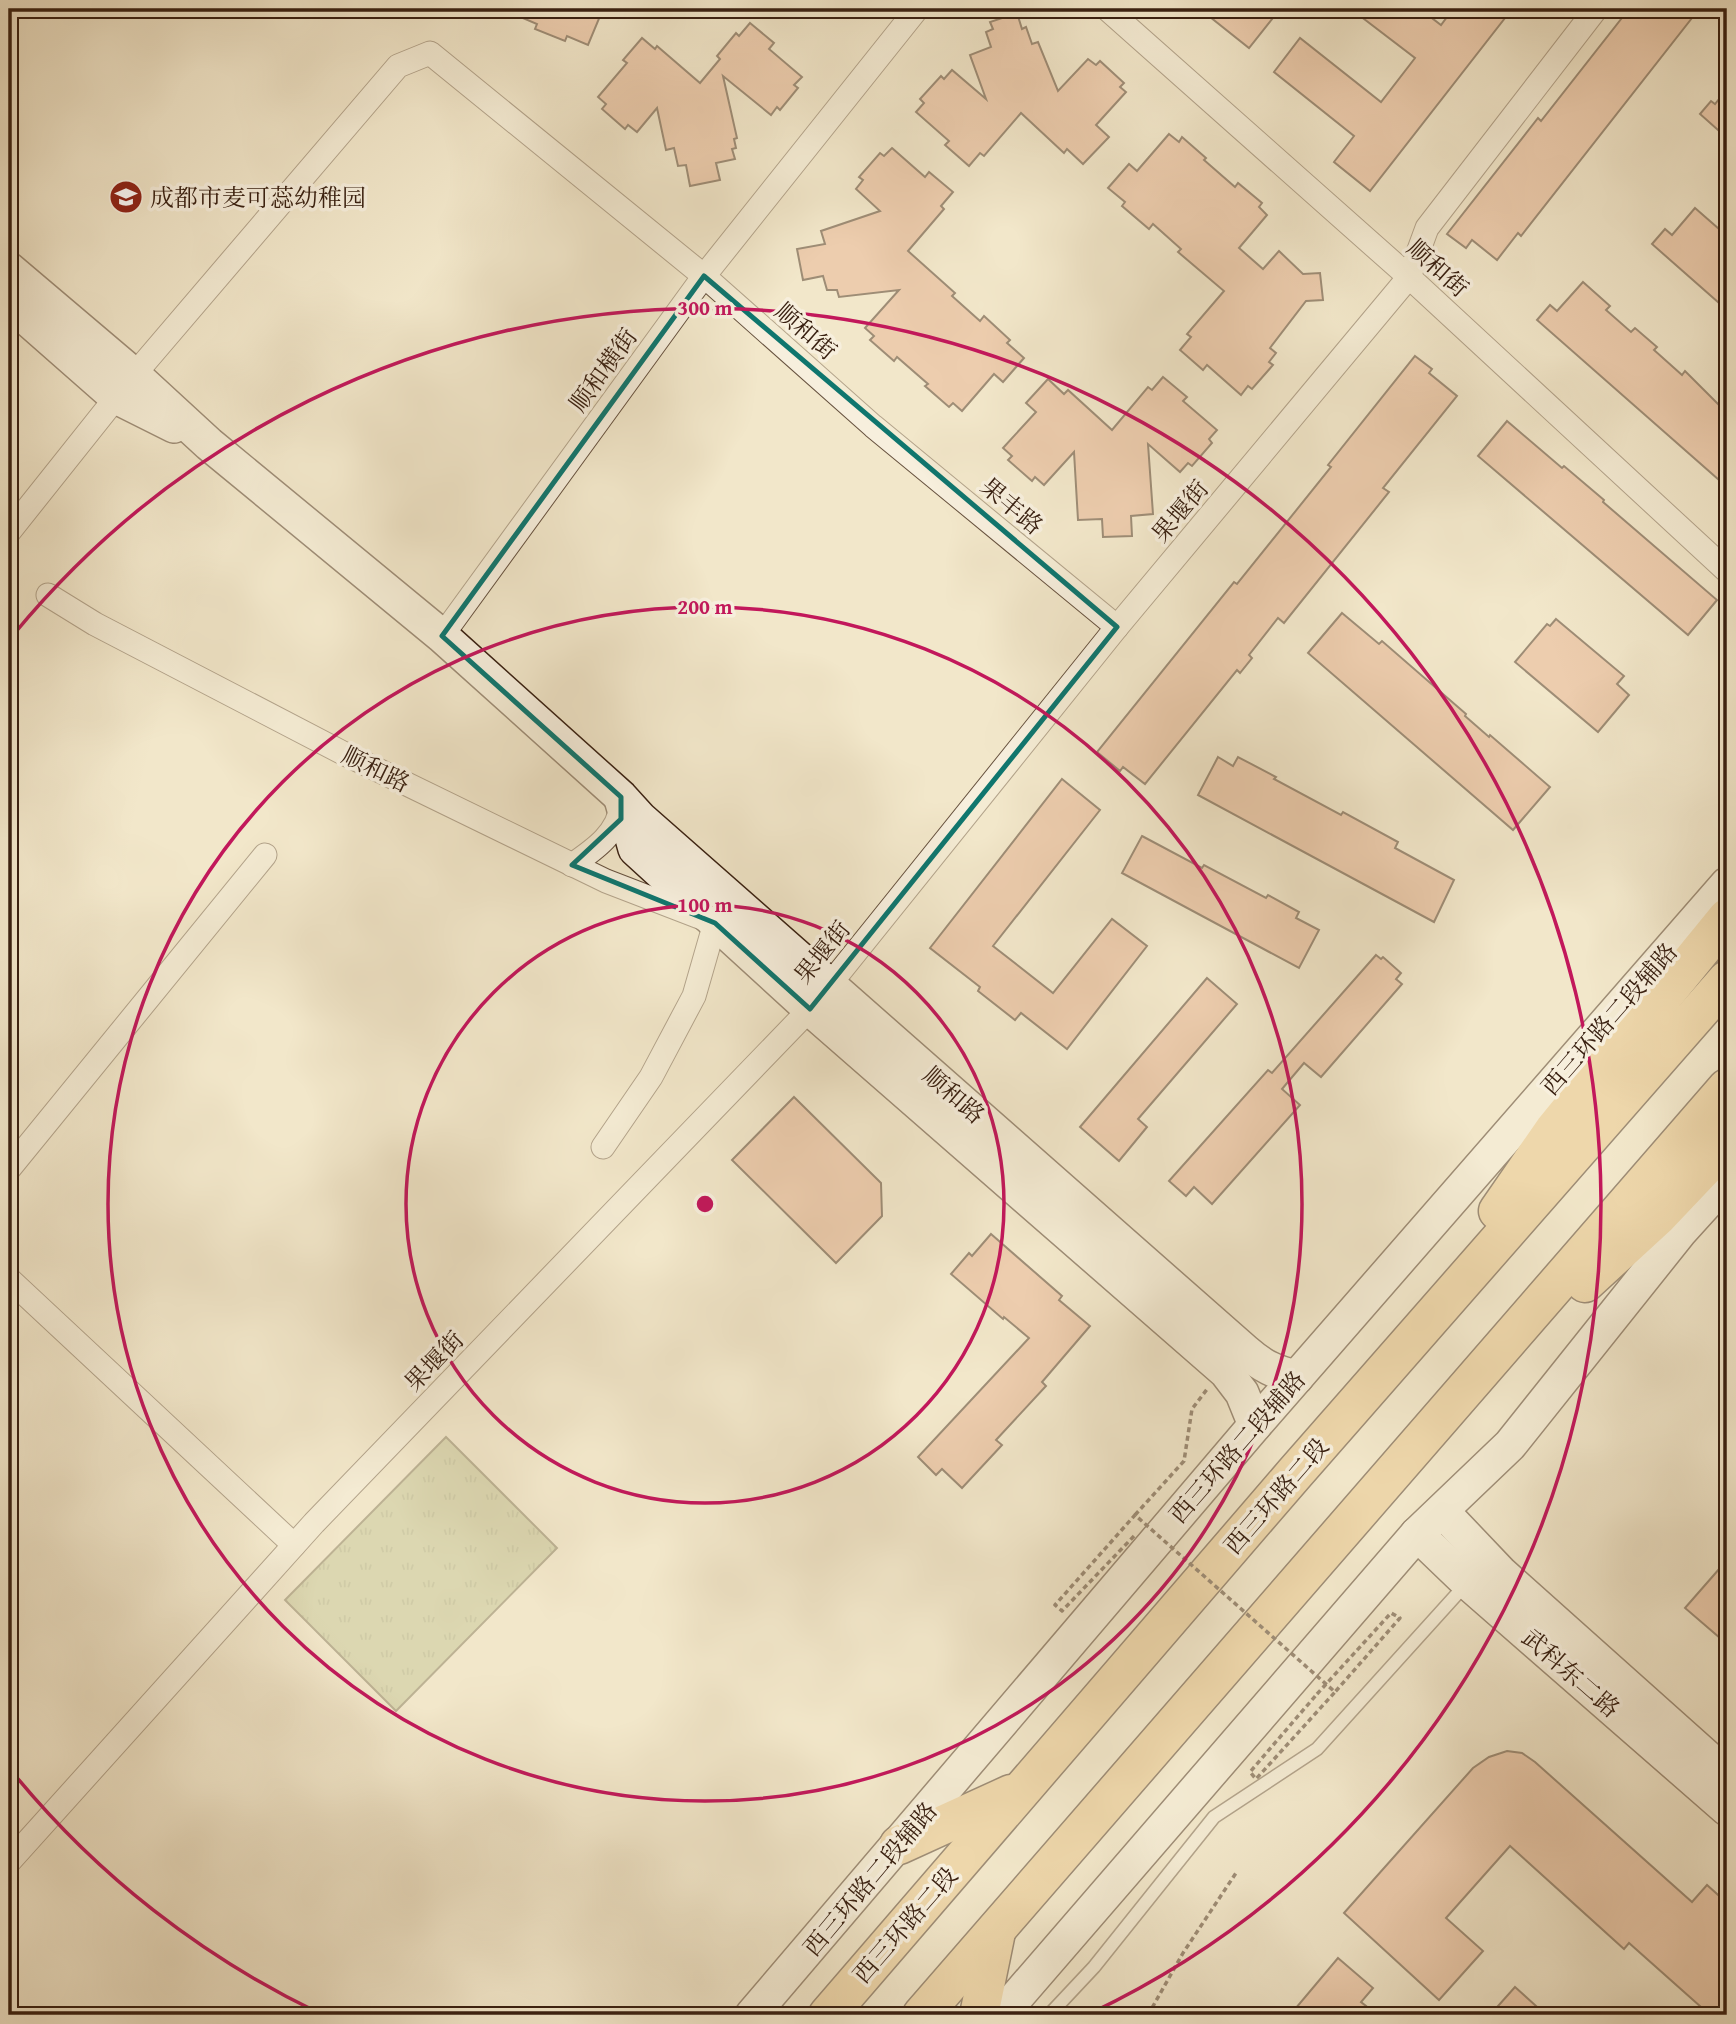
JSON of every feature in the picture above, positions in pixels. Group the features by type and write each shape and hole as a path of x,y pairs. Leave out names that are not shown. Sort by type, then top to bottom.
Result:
{"highway":[{"path":"1400,1354 1554,1129 1727,907"},
{"name":"西三环路二段","path":"828,2015 1727,980"},
{"path":"922,2015 1727,1088"},
{"path":"1454,1402 1658,1216 1727,1143"},
{"path":"899,1845 1023,1789"},
{"path":"979,2015 997,1929"}],"street":[{"name":"顺和横街","path":"442,636 704,276 917,9"},
{"name":"顺和街","path":"1108,9 1409,277 1727,571"},
{"name":"果堰街","path":"9,1861 294,1545 820,997 1117,627 1409,277 1427,228 1596,9"},
{"name":"顺和街","path":"125,386 398,66 430,52 704,276 873,426"},
{"name":"顺和路","path":"9,269 125,386"},
{"name":"顺和路","path":"9,303 209,444 442,636 632,822 1226,1372 1242,1393 1255,1425"},
{"path":"9,532 125,386"},
{"name":"果丰路","path":"873,426 1117,627"},
{"name":"顺和路","path":"48,595 94,624 343,753 606,881 715,923 820,997 1262,1366 1297,1377"},
{"path":"572,865 592,852 621,819 632,822 622,866 606,881"},
{"name":"顺和路","path":"632,822 715,923"},
{"path":"9,1169 265,855"},
{"name":"西三环路二段辅路","path":"752,2015 1297,1377 1727,907"},
{"path":"603,1147 651,1077 694,996 715,923"},
{"path":"1001,2015 1417,1534 1510,1445 1681,1232 1727,1180"},
{"path":"9,1279 294,1545"},
{"name":"武科东二路","path":"1442,1511 1501,1573 1727,1775"},
{"name":"武科东二路","path":"1417,1534 1467,1582 1727,1809"}],"lane":[{"path":"1049,2015 1094,1967 1214,1817 1317,1749 1467,1582"}],"path":[{"path":"1134,1536 1062,1611 1055,1605 1184,1461 1192,1409 1211,1384"},
{"path":"1136,1515 1335,1692"},
{"path":"1391,1613 1400,1618 1335,1692 1256,1779 1250,1772 1317,1694 1391,1613"},
{"path":"1148,2015 1183,1953 1236,1873"}],"highlighted area":[{"path":"704,276 1117,627 810,1009 715,923 572,865 621,819 621,797 442,636"}],"green space":[{"path":"446,1437 557,1548 396,1711 285,1600"}],"building":[{"path":"502,9 603,9 588,45 567,36 565,41 535,29 537,24"},
{"path":"1200,9 1280,9 1249,48"},
{"path":"1351,9 1420,9 1441,25 1453,9 1512,9 1370,191 1334,162 1354,136 1274,72 1300,38 1381,102 1415,58"},
{"path":"1629,9 1699,9 1521,236 1518,233 1497,260 1472,240 1466,248 1447,234 1538,118 1541,121"},
{"path":"1017,13 1022,29 1026,27 1032,44 1038,42 1058,91 1088,59 1096,65 1100,61 1124,83 1120,87 1126,92 1096,125 1109,137 1083,164 1067,149 1064,153 1021,113 984,156 980,153 969,166 945,145 949,141 916,112 924,103 920,99 941,76 944,79 952,70 986,99 970,55 991,47 986,32 993,29 990,22"},
{"path":"750,23 774,43 769,49 802,77 794,85 798,88 780,110 777,107 771,115 723,76 737,138 734,139 736,148 732,149 735,159 716,163 720,180 690,186 686,165 678,166 674,148 666,150 657,108 637,132 628,125 625,129 602,109 606,104 598,97 627,63 623,60 642,38 655,49 657,46 700,83 720,59 717,56 736,33 739,36"},
{"path":"1727,89 1727,138 1700,114 1711,101 1715,104"},
{"path":"1169,134 1179,142 1182,137 1235,187 1238,183 1262,203 1259,207 1267,215 1239,248 1263,269 1279,251 1303,274 1320,273 1323,300 1306,301 1270,348 1276,353 1269,362 1273,365 1252,389 1248,386 1241,395 1207,365 1203,370 1180,350 1191,337 1187,334 1224,291 1178,252 1181,249 1153,224 1149,229 1122,206 1125,202 1108,188 1129,164 1137,171"},
{"path":"892,148 925,177 929,172 953,192 941,206 944,209 908,251 955,293 952,296 980,321 984,316 1010,340 1007,343 1024,358 1003,382 994,374 962,411 953,403 949,407 897,357 894,361 870,340 874,336 865,328 899,290 839,297 837,290 827,290 823,276 803,280 797,249 825,244 821,231 880,211 856,189 863,180 859,177 880,153 884,156"},
{"path":"1695,208 1727,236 1727,310 1652,244 1665,229 1672,235"},
{"path":"1583,282 1610,306 1606,310 1631,332 1635,328 1657,347 1654,350 1682,375 1685,371 1727,413 1727,487 1537,320 1550,305 1557,311"},
{"path":"1415,356 1432,369 1429,373 1457,396 1383,488 1389,492 1284,623 1278,618 1249,655 1252,658 1240,673 1237,670 1145,784 1123,767 1120,771 1097,752 1331,467 1328,465"},
{"path":"1163,377 1187,397 1183,401 1217,430 1209,439 1212,443 1192,466 1188,463 1180,472 1148,444 1153,514 1131,516 1132,536 1103,537 1102,519 1078,520 1074,452 1044,485 1035,477 1032,481 1008,460 1012,456 1003,448 1036,412 1026,403 1048,379 1064,394 1068,390 1112,430 1148,387 1152,390"},
{"path":"1507,421 1604,500 1603,502 1717,600 1688,635 1478,456"},
{"path":"1342,613 1379,644 1382,641 1489,737 1490,735 1550,787 1513,830 1308,653"},
{"path":"1556,619 1624,676 1617,684 1629,695 1598,732 1515,662 1547,624 1550,626"},
{"path":"1218,757 1233,766 1238,757 1341,815 1343,812 1398,842 1395,848 1454,880 1434,922 1198,795"},
{"path":"1062,779 1100,810 993,946 1053,993 1112,919 1147,946 1067,1049 1021,1013 1015,1020 978,991 980,987 930,948"},
{"path":"1142,836 1202,868 1204,865 1299,912 1296,918 1319,930 1299,968 1122,873"},
{"path":"1376,955 1381,959 1383,957 1401,973 1396,979 1402,984 1321,1077 1304,1063 1282,1089 1300,1105 1212,1204 1194,1187 1186,1196 1169,1181 1268,1070 1272,1073"},
{"path":"1207,978 1237,1004 1138,1119 1147,1127 1119,1161 1080,1127"},
{"path":"794,1097 881,1183 882,1216 836,1263 732,1160"},
{"path":"991,1234 1062,1296 1059,1300 1090,1326 1042,1382 1046,1386 996,1440 1002,1445 962,1488 942,1469 936,1475 918,1457 1029,1338 951,1274 969,1253 972,1256"},
{"path":"1727,1560 1727,1644 1685,1608"},
{"path":"1507,1751 1522,1753 1535,1762 1692,1902 1707,1885 1727,1903 1727,2015 1710,2015 1629,1943 1624,1949 1510,1846 1446,1918 1483,1951 1439,2000 1344,1913 1473,1768 1489,1757"},
{"path":"1338,1958 1373,1988 1361,2002 1366,2006 1359,2015 1290,2015"},
{"path":"1515,1987 1546,2015 1490,2015"}],"place":[{"name":"成都市麦可蕊幼稚园","path":"126,197"}]}
